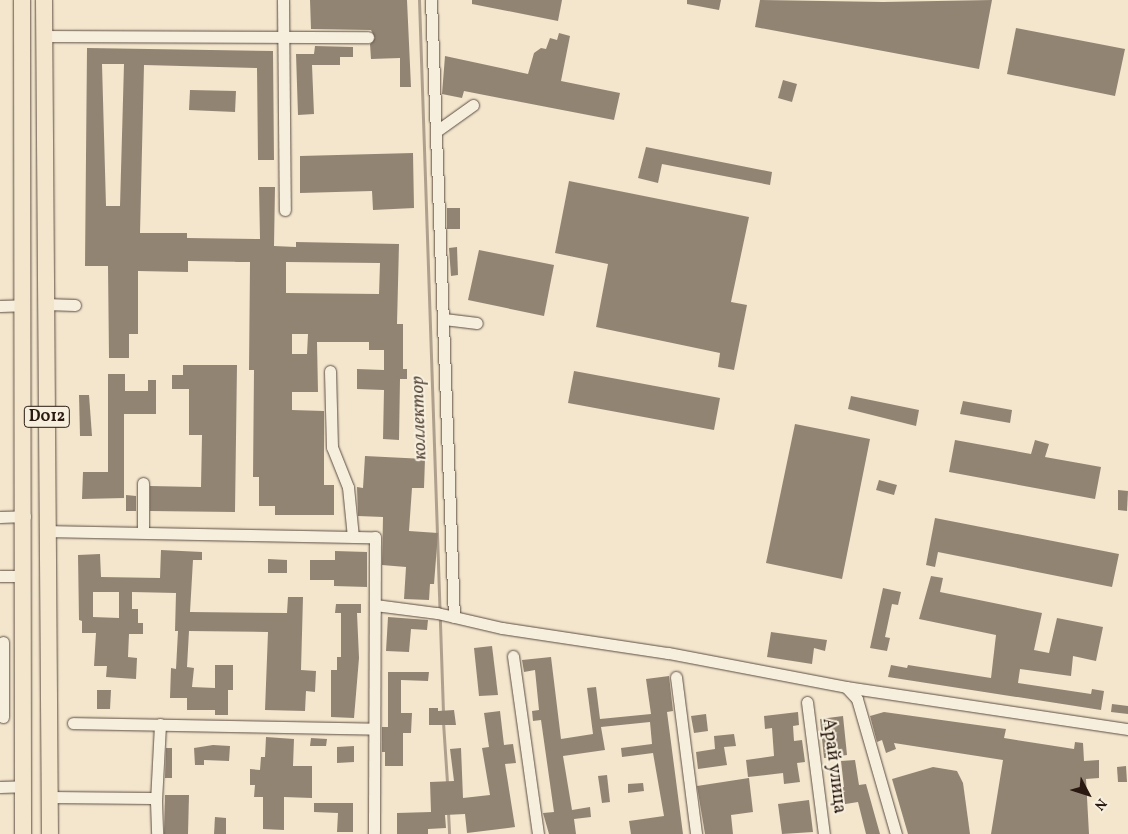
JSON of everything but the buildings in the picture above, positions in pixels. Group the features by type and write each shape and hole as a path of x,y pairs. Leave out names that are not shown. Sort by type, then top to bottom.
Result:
{"highway":[{"path":"22,1 33,8 44,0"},
{"name":"D012","path":"44,0 50,834"},
{"name":"D012","path":"22,1 25,516 23,834"},
{"path":"23,305 45,304"}],"street":[{"path":"283,0 285,210"},
{"path":"431,0 438,130 452,617"},
{"path":"44,36 368,38"},
{"path":"438,130 473,105"},
{"path":"45,304 75,305"},
{"path":"0,306 23,305"},
{"path":"444,319 477,323"},
{"path":"330,371 332,447 348,487 353,537"},
{"path":"143,483 143,532"},
{"path":"0,517 25,516"},
{"path":"48,530 375,537 374,834"},
{"path":"0,576 24,576"},
{"path":"375,605 437,613 502,628 668,653 846,687 1128,729"},
{"path":"24,642 2,642 2,717 24,717"},
{"path":"513,656 538,834"},
{"path":"676,677 696,834"},
{"path":"846,687 858,698 896,834"},
{"name":"Арай улица","path":"807,702 824,834"},
{"path":"73,723 373,729"},
{"path":"157,834 156,801 160,724"},
{"path":"0,787 23,786"},
{"path":"50,797 152,798 156,801"}],"waterway":[{"name":"коллектор","path":"419,0 443,714"},
{"name":"коллектор","path":"443,722 447,783"},
{"name":"коллектор","path":"448,812 449,834"}]}
